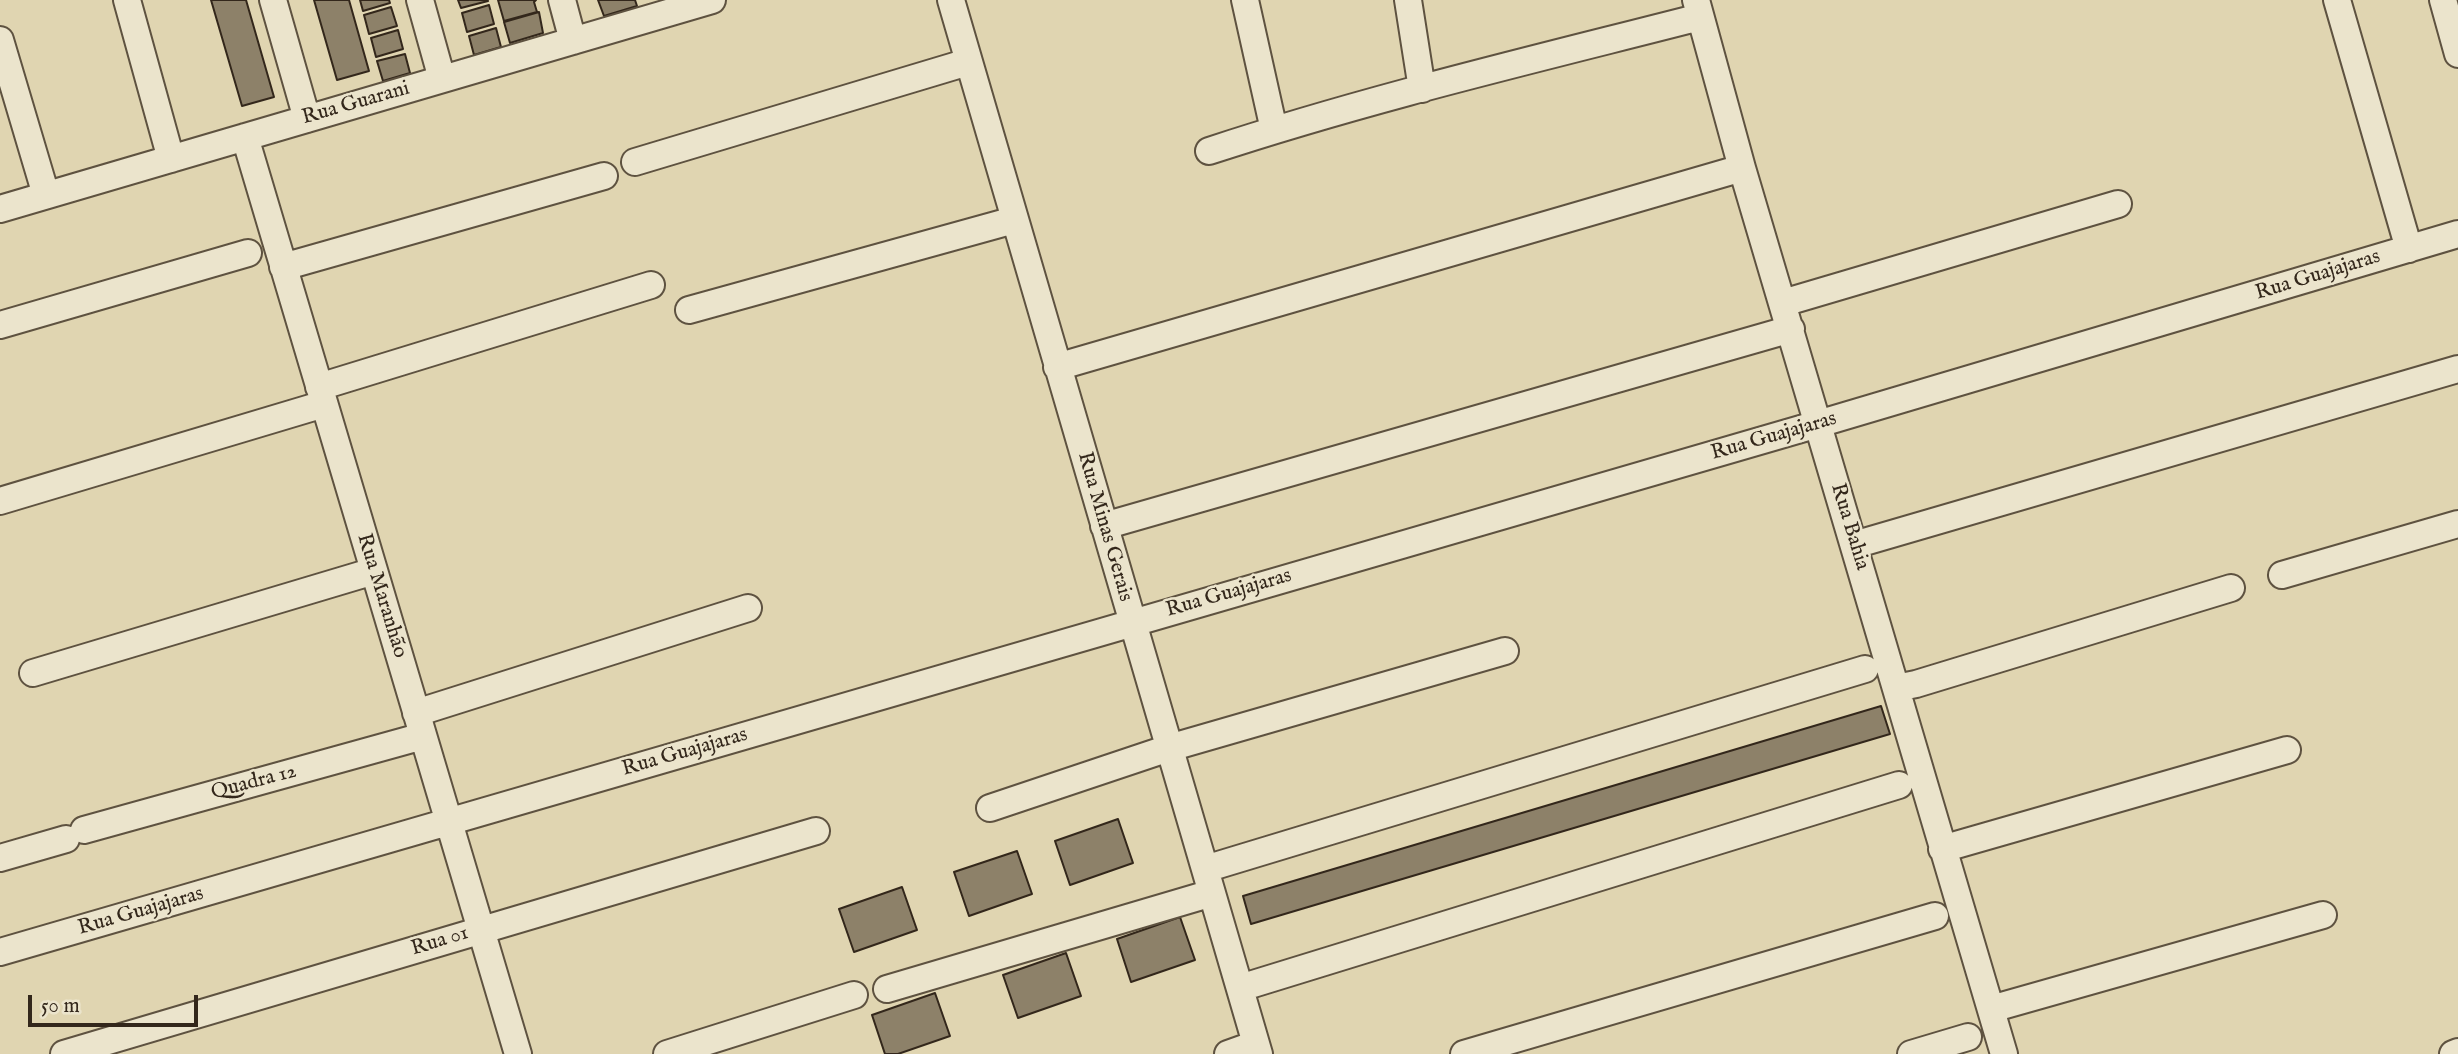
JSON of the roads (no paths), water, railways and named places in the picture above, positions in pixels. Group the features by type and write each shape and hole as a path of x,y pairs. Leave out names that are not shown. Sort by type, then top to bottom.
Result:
{"street":[{"path":"127,0 171,159"},
{"path":"273,0 307,119"},
{"path":"420,0 442,79"},
{"path":"562,0 573,41"},
{"name":"Rua Guarani","path":"0,209 709,0"},
{"name":"Rua Minas Gerais","path":"951,0 1257,1049"},
{"path":"1245,0 1274,130"},
{"path":"1408,0 1422,89"},
{"path":"2337,0 2409,249"},
{"path":"2443,0 2458,54"},
{"path":"1209,151 1698,8"},
{"name":"Rua Bahia","path":"1698,8 1742,168 2004,1054"},
{"path":"0,40 46,195"},
{"path":"635,162 968,62"},
{"name":"Rua Maranhão","path":"245,137 518,1054"},
{"path":"1058,367 1742,168"},
{"path":"284,267 604,176"},
{"path":"1783,303 2118,204"},
{"path":"689,310 1014,220"},
{"name":"Rua Guajajaras","path":"0,953 1818,424 2458,234"},
{"path":"0,325 248,253"},
{"path":"0,501 651,285"},
{"path":"1104,526 1791,329"},
{"path":"1854,545 2458,369"},
{"path":"2282,575 2458,524"},
{"path":"33,673 374,570"},
{"path":"1896,688 2231,588"},
{"name":"Quadra 12","path":"0,858 420,725 748,608"},
{"path":"990,808 1170,748 1505,651"},
{"path":"887,989 1208,881 1865,669"},
{"path":"1942,849 2287,750"},
{"path":"1240,988 1899,785"},
{"name":"Rua 01","path":"64,1054 816,831"},
{"path":"1464,1054 1935,915"},
{"path":"1991,1009 2323,915"},
{"path":"667,1054 854,995"},
{"path":"1911,1054 1968,1037"},
{"path":"1228,1054 1257,1049"},
{"path":"2453,1054 2458,1052"}]}
